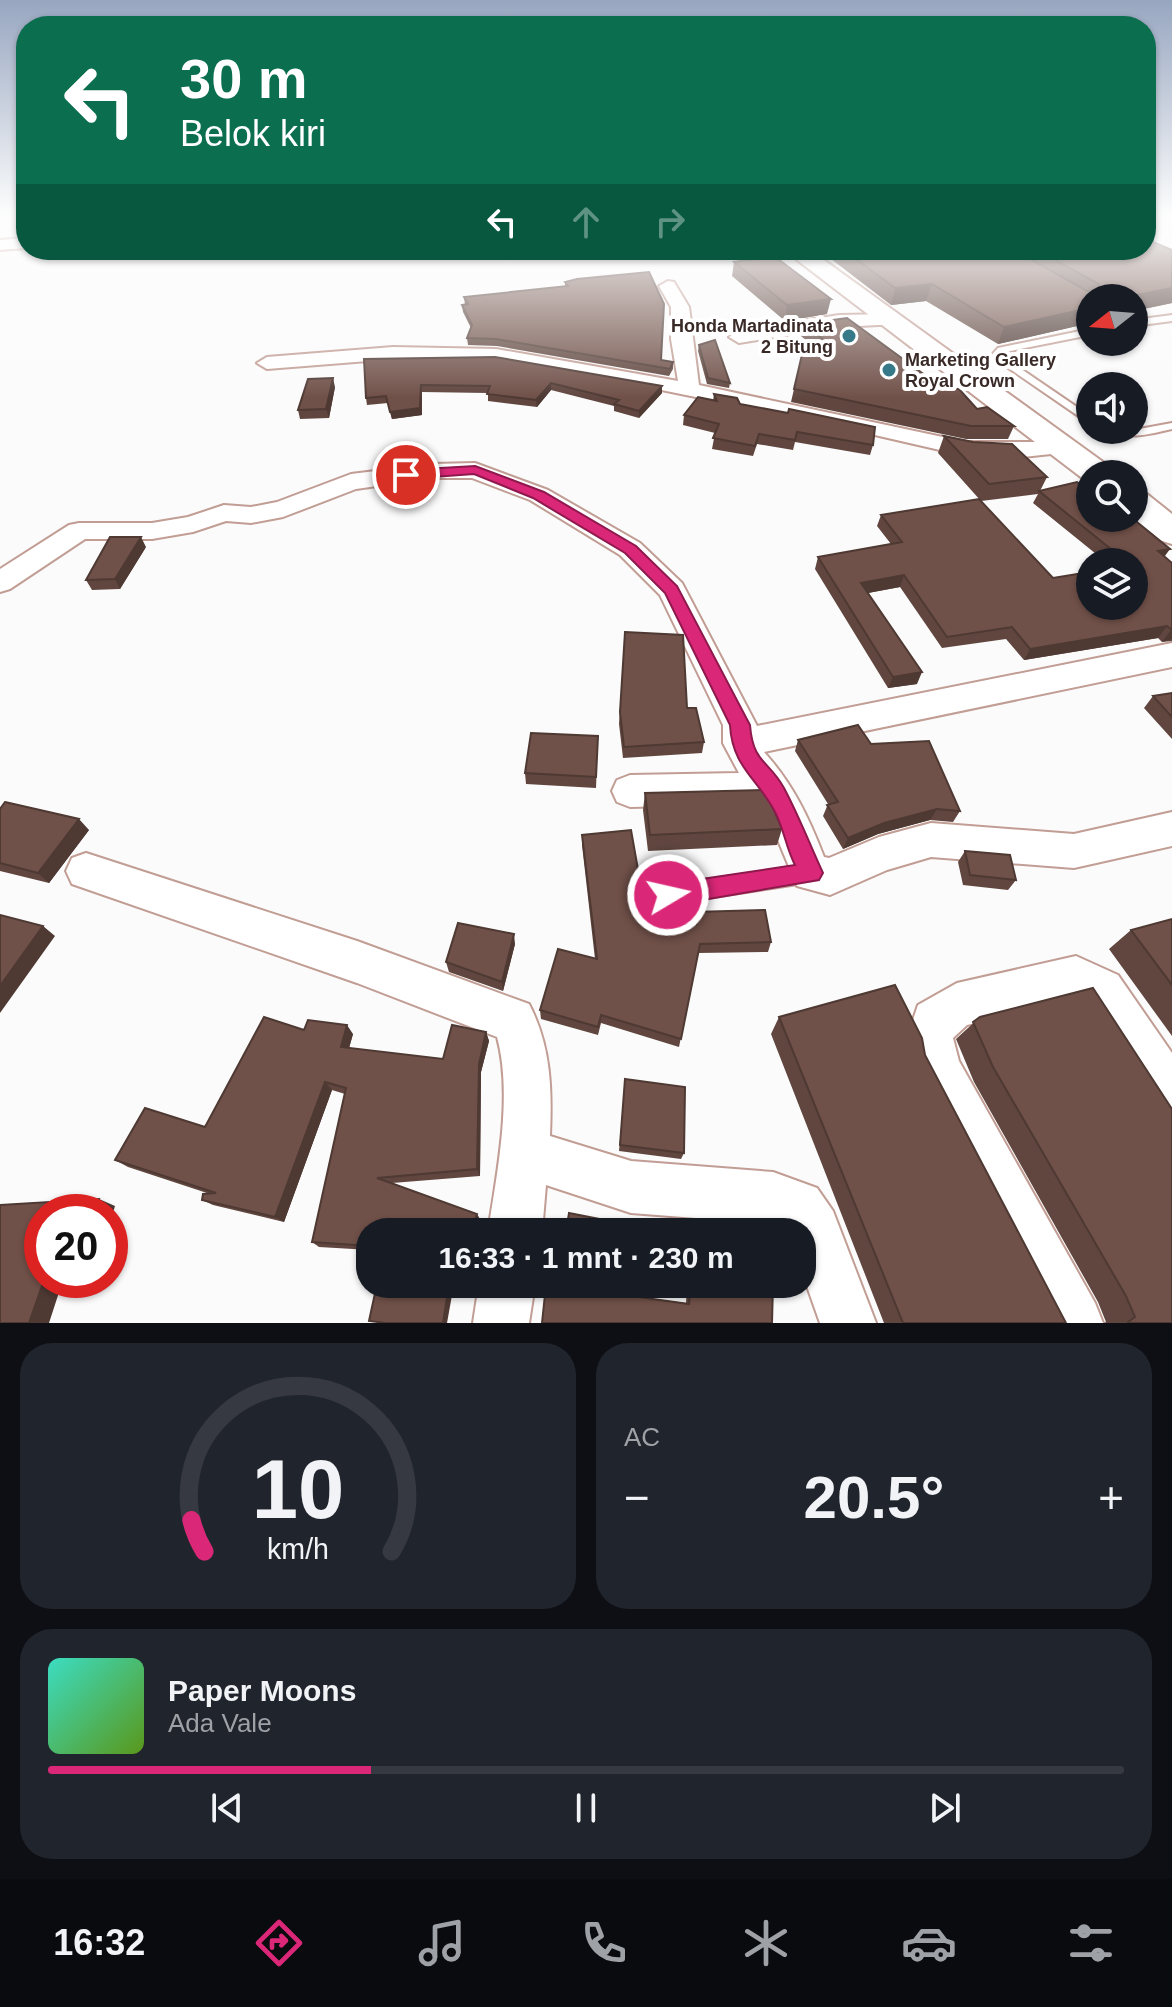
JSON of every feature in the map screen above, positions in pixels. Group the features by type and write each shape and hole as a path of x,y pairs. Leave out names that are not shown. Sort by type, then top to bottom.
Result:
{"highway":[{"path":"829,275 1079,460"}],"street":[{"path":"668,286 680,307 681,339 689,377 687,391"},
{"path":"739,337 839,321 892,320"},
{"path":"267,363 393,353 496,355 593,370 827,417 966,449 1013,451 1062,447"},
{"path":"0,582 79,531 152,531 193,524 224,513 251,515 283,509 351,482 433,471 475,470 539,495 630,549 672,590 740,725 741,743 750,764 773,788 792,824 811,873 830,877 879,855 931,840 1074,851 1172,829"},
{"path":"741,743 1172,655"},
{"path":"630,791 773,788"},
{"path":"86,871 391,974 513,1020 520,1028 524,1050 524,1153 517,1218"},
{"path":"1075,1323 937,1069 930,1038 934,1021 957,1005 1076,978 1102,991 1172,1094"},
{"path":"524,1153 631,1187 773,1198 798,1207 814,1230 848,1323"},
{"path":"501,1323 505,1298"}],"lane":[{"path":"1148,321 1172,318"},
{"path":"1076,335 1002,350 996,356 1076,411"},
{"path":"1148,430 1172,426"},
{"path":"668,895 811,873"}],"building":[{"path":"650,275 664,304 661,360 673,362 670,369 496,339 467,338 472,325 462,305 468,304 464,297 568,286 565,282"},
{"path":"750,275 799,275 831,299 787,305"},
{"path":"877,275 1058,275 1076,285 1076,311 1004,327 932,284 895,288"},
{"path":"1082,275 1172,275 1172,288 1148,293 1148,284 1099,284"},
{"path":"847,318 944,389 959,389 977,409 987,407 1014,426 971,426 794,389 803,350 830,345 804,324"},
{"path":"715,340 730,383 708,378 699,345"},
{"path":"495,357 662,386 639,411 614,404 619,400 551,383 536,400 487,394 490,386 421,385 420,408 390,412 386,396 366,398 364,359"},
{"path":"333,378 326,409 298,410 308,379"},
{"path":"714,394 737,398 740,404 788,413 789,409 875,427 873,445 797,432 795,440 759,434 755,446 713,438 719,424 684,415 698,397 717,401"},
{"path":"944,436 973,442 1012,444 1047,477 989,484"},
{"path":"1076,482 1076,521 1039,491"},
{"path":"979,499 1053,578 1076,574 1076,620 1148,620 1148,548 1110,548 1090,532 1148,531 1170,549 1158,551 1172,563 1172,630 1167,626 1030,649 1012,627 947,637 904,575 861,583 922,672 893,677 818,557 902,542 881,515"},
{"path":"110,537 141,537 115,579 86,580"},
{"path":"625,632 683,635 687,708 696,708 704,742 624,747 620,712"},
{"path":"1172,693 1172,717 1153,696"},
{"path":"858,725 871,744 929,741 960,811 937,809 884,823 848,838 827,805 838,802 798,740"},
{"path":"531,733 598,736 596,777 525,773"},
{"path":"766,790 782,829 650,835 645,793"},
{"path":"5,802 79,819 38,873 0,863 0,809"},
{"path":"631,830 646,915 696,924 694,912 765,910 771,942 700,944 681,1039 601,1015 598,1027 540,1010 558,949 597,959 582,835"},
{"path":"965,851 1010,855 1016,880 970,875"},
{"path":"0,915 43,926 0,986"},
{"path":"1172,919 1172,985 1131,930"},
{"path":"458,923 514,934 502,982 446,962"},
{"path":"895,985 922,1038 925,1055 1066,1323 903,1323 779,1017"},
{"path":"1093,988 1172,1109 1172,1323 1128,1323 1135,1317 1126,1296 993,1067 973,1022 980,1017"},
{"path":"264,1017 304,1030 308,1020 347,1025 341,1047 443,1059 452,1025 486,1032 479,1064 477,1169 377,1178 477,1214 476,1218 356,1218 356,1245 312,1242 346,1088 325,1082 275,1217 202,1200 203,1194 216,1193 115,1160 145,1108 205,1127"},
{"path":"625,1079 685,1087 684,1153 620,1145"},
{"path":"24,1204 24,1298 38,1298 29,1323 0,1323 0,1205"},
{"path":"569,1213 595,1218 568,1218"},
{"path":"374,1298 447,1298 443,1323 369,1321"},
{"path":"545,1298 646,1298 689,1304 690,1298 773,1298 772,1323 542,1323"}],"place":[{"name":"Honda Martadinata 2 Bitung","path":"849,336"},
{"name":"Marketing Gallery Royal Crown","path":"889,370"}],"route":[{"path":"406,475 475,470 539,495 630,549 672,590 740,725 741,743 750,764 773,788 792,824 811,873 668,895"}]}
